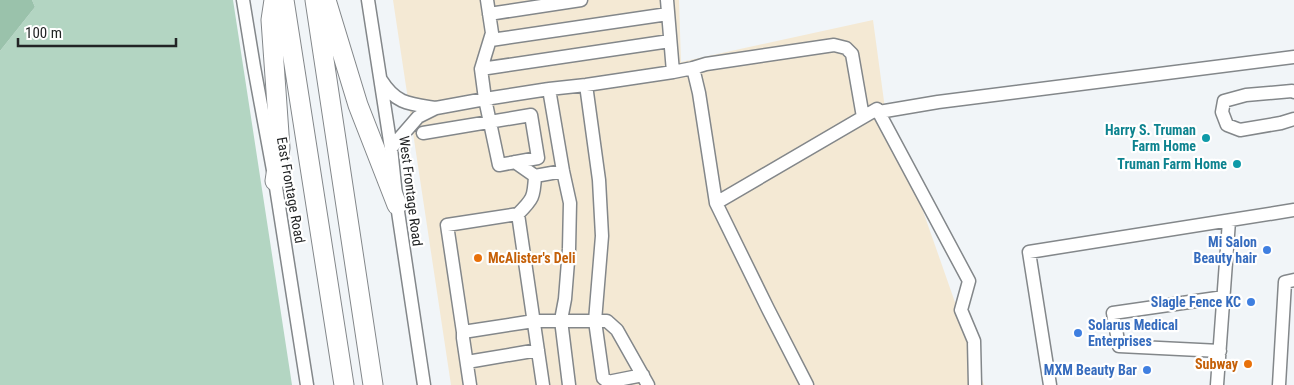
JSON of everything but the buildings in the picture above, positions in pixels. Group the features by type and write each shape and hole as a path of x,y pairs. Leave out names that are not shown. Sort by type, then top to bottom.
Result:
{"highway":[{"path":"274,0 271,20 280,148 275,181"},
{"path":"284,0 344,385"},
{"path":"315,0 373,385"},
{"path":"326,0 358,105 397,205"}],"street":[{"name":"East Frontage Road","path":"243,0 275,181 307,385"},
{"name":"West Frontage Road","path":"368,0 424,385"},
{"path":"423,133 490,121 531,115 538,158 499,165 490,121 485,99 481,68 492,33 487,0"},
{"path":"489,14 581,0"},
{"path":"667,0 673,72"},
{"path":"491,40 668,14"},
{"path":"481,68 670,41"},
{"path":"391,148 418,117 436,108 549,88 586,85 673,72 706,64 834,45 846,48 852,54 863,117"},
{"path":"716,203 877,109 878,112 938,102 1294,57"},
{"path":"693,68 699,93 716,203 807,385"},
{"path":"379,77 389,92 403,102 436,108"},
{"path":"464,332 534,321 560,320 596,321 607,321 617,330 646,380 608,382 603,378 596,321 602,236 599,180 586,85"},
{"path":"549,88 570,203 565,299 560,320 569,385"},
{"path":"1294,92 1246,95 1224,101 1222,112 1227,125 1240,130 1294,119"},
{"path":"878,112 969,281 961,310 974,341 975,385"},
{"path":"515,162 535,176 563,171"},
{"path":"470,385 463,338 464,332 447,225 518,214 530,202 534,194 535,176"},
{"path":"1050,385 1029,252 1294,210"},
{"path":"518,214 543,385"},
{"path":"1217,385 1229,221"},
{"path":"1279,385 1286,282 1294,280"},
{"path":"1220,351 1119,346 1113,313 1224,297"},
{"path":"467,362 538,350"}],"shaded area":[{"path":"393,0 679,0 681,62 873,20 886,116 896,134 984,385 451,385"}],"green space":[{"path":"0,0 32,0 35,7 0,51"},
{"path":"32,0 233,0 292,385 0,385 0,51 35,7"}],"place":[{"name":"Harry S. Truman Farm Home","path":"1206,138"},
{"name":"Truman Farm Home","path":"1237,164"},
{"name":"Mi Salon Beauty hair","path":"1267,250"},
{"name":"McAlister's Deli","path":"478,258"},
{"name":"Slagle Fence KC","path":"1251,302"},
{"name":"Solarus Medical Enterprises","path":"1078,333"},
{"name":"Subway","path":"1248,364"},
{"name":"MXM Beauty Bar","path":"1147,370"}]}
